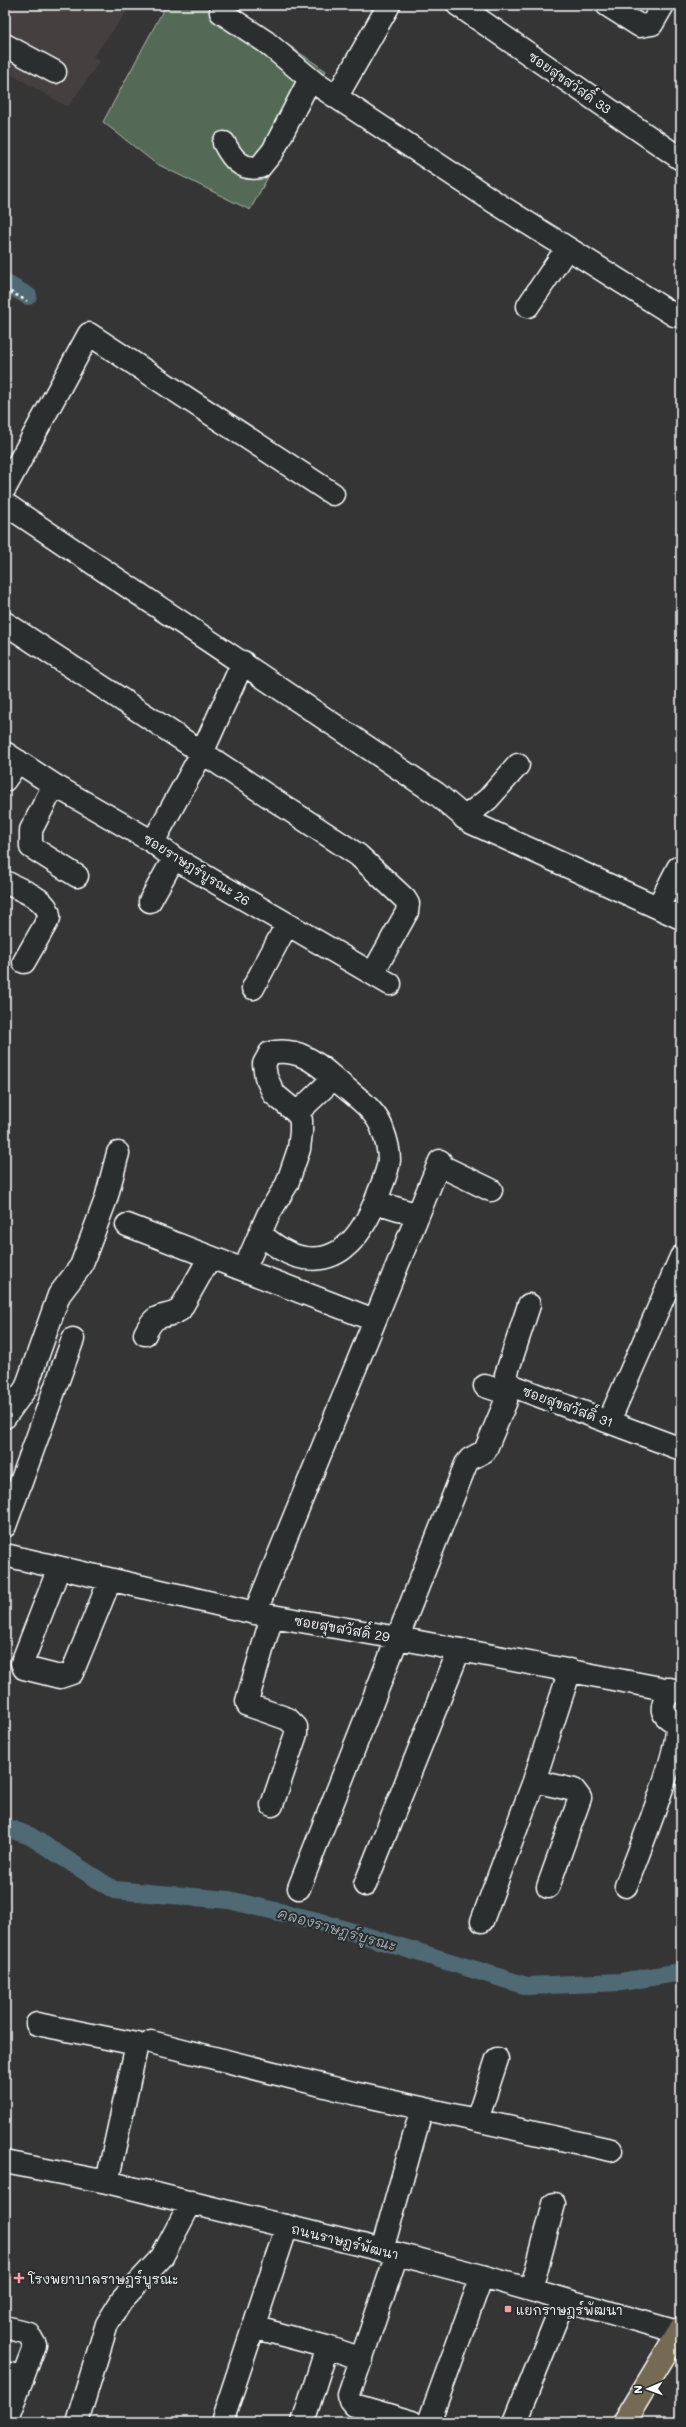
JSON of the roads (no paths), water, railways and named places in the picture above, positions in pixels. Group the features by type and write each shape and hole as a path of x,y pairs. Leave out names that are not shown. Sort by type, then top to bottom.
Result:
{"main road":[{"path":"624,2422 680,2331"}],"street":[{"path":"337,96 389,5"},
{"name":"ซอยสุขสวัสดิ์ 33","path":"458,5 681,159"},
{"path":"607,5 640,26 652,24 663,5"},
{"path":"222,12 266,42 310,79 567,248 674,315 681,316"},
{"path":"5,45 55,72"},
{"path":"224,143 231,157 240,164 249,169 260,167 273,151 310,79"},
{"path":"528,306 567,248"},
{"path":"5,488 89,334 333,494"},
{"path":"5,504 243,662 437,794 464,818 681,918"},
{"path":"5,623 202,752"},
{"path":"153,842 202,752 243,662"},
{"name":"ซอยราษฎร์บูรณะ 26","path":"12,757 54,785 153,842 174,858 381,978 407,912 408,904 405,899 358,856 202,752"},
{"path":"5,780 12,757"},
{"path":"464,818 488,799 518,765"},
{"path":"54,785 31,830 31,847 77,876"},
{"path":"150,901 174,858"},
{"path":"658,907 678,868"},
{"path":"5,882 43,903 49,911 49,918 24,962"},
{"path":"253,988 287,924"},
{"path":"244,1270 260,1234 287,1184 299,1149 301,1132 301,1120 297,1113 274,1094 266,1077 264,1064 270,1053 280,1051 301,1054 321,1066 374,1114 383,1130 389,1159 372,1213 354,1241 337,1254 323,1258 305,1258 284,1251 260,1234"},
{"path":"297,1113 334,1078"},
{"path":"5,1417 26,1388 59,1295 81,1266 87,1252 106,1199 118,1153"},
{"path":"272,1805 296,1734 296,1727 288,1719 248,1705 246,1701 264,1615 374,1320 440,1163 490,1190"},
{"path":"376,1202 418,1215"},
{"path":"127,1225 374,1320"},
{"path":"145,1334 150,1323 158,1316 173,1314 180,1310 210,1257"},
{"path":"609,1421 681,1257"},
{"name":"ซอยสุขสวัสดิ์ 31","path":"529,1305 506,1375 507,1381 513,1386 609,1421 681,1450"},
{"path":"5,1526 73,1339"},
{"path":"299,1888 466,1464 470,1459 485,1451 506,1401 503,1392 484,1386"},
{"name":"ซอยสุขสวัสดิ์ 29","path":"5,1555 264,1615 398,1638 676,1690"},
{"path":"59,1568 22,1663 24,1668 60,1677 72,1673 110,1580"},
{"path":"365,1885 459,1650"},
{"path":"482,1921 534,1781 570,1670"},
{"path":"626,1886 671,1758 676,1736 676,1722 666,1718 663,1713 676,1690"},
{"path":"534,1781 574,1790 580,1798 548,1887"},
{"path":"37,2024 137,2044 107,2182"},
{"path":"151,2042 308,2082 611,2150"},
{"path":"477,2120 497,2059"},
{"path":"404,2421 361,2415 350,2400 349,2395 362,2359 390,2252 422,2108"},
{"name":"ถนนราษฎร์พัฒนา","path":"5,2162 107,2182 287,2226 482,2276 680,2331"},
{"path":"77,2422 107,2324 122,2300 162,2257 190,2202"},
{"path":"531,2290 554,2204"},
{"path":"222,2422 287,2226"},
{"path":"428,2422 482,2276"},
{"path":"515,2422 564,2300"},
{"path":"5,2327 28,2334 33,2338 35,2345 14,2375 9,2413 5,2416"},
{"path":"253,2327 327,2347 362,2359"},
{"path":"303,2422 327,2347"}],"waterway":[{"path":"5,283 28,296"},
{"name":"คลองราษฎร์บูรณะ","path":"5,1827 30,1836 114,1890 229,1900 317,1921 527,1986 621,1982 681,1972"}],"place":[{"name":"โรงพยาบาลราษฎร์บูรณะ","path":"19,2278"},
{"name":"แยกราษฎร์พัฒนา","path":"508,2309"}]}
